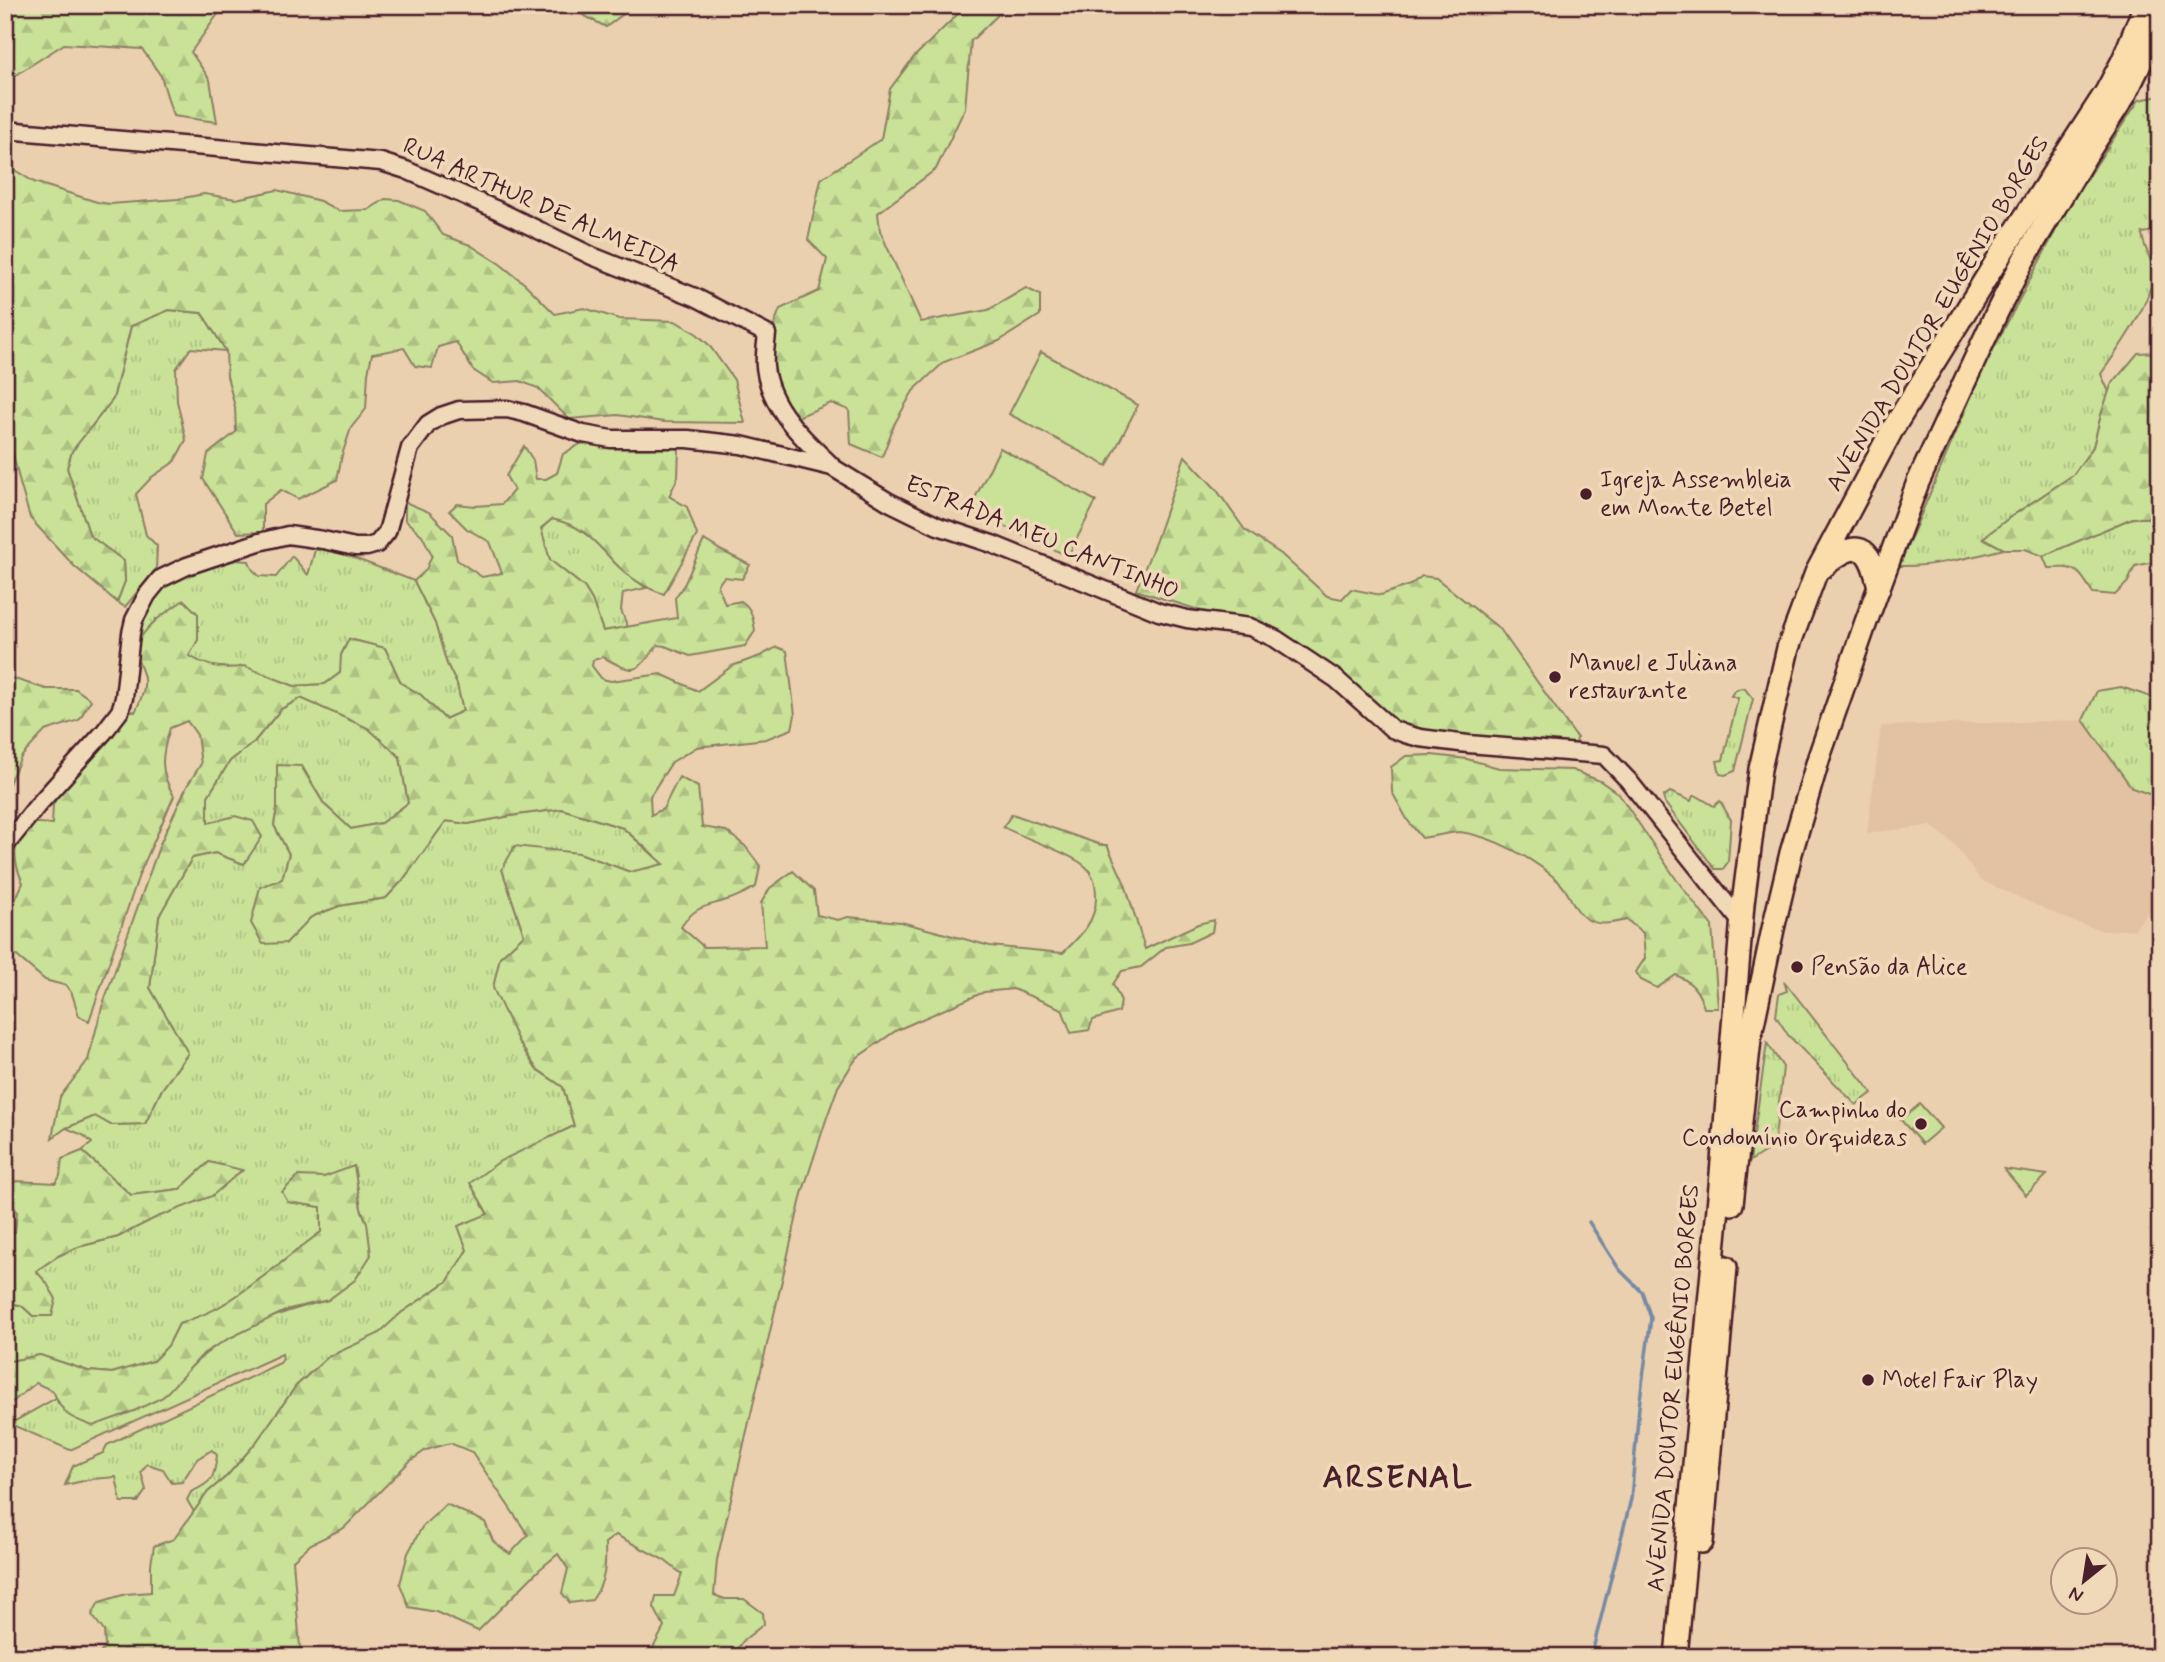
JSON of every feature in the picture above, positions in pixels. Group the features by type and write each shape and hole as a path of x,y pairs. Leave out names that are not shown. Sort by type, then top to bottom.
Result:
{"highway":[{"name":"AVENIDA DOUTOR EUGÊNIO BORGES","path":"1676,1657 1720,1186 1741,922 1763,757 1788,648 1816,573 1892,430 2004,249 2106,92 2123,60 2145,5"},
{"name":"AVENIDA DOUTOR EUGÊNIO BORGES","path":"1691,1657 1733,1192 1750,1039 1791,853 1819,757 1918,482 2024,259 2125,95 2160,15"},
{"path":"1816,573 1843,552 1858,550 1871,558 1879,588"}],"street":[{"name":"RUA ARTHUR DE ALMEIDA","path":"5,130 362,159 406,170 593,256 695,297 767,334 765,367 780,408 807,443 832,467"},
{"name":"ESTRADA MEU CANTINHO","path":"5,846 120,711 134,620 154,586 170,573 260,542 288,536 355,547 377,544 387,532 410,448 428,424 459,410 508,409 583,434 611,439 688,439 741,445 832,467 890,502 938,526 992,544 1159,612 1187,619 1250,626 1276,639 1336,679 1392,729 1405,734 1468,744 1604,755 1628,780 1741,922"}],"shaded area":[{"path":"2083,720 2132,788 2160,798 2160,898 2135,929 2104,931 2074,922 1980,880 1956,846 1931,826 1867,833 1881,726"}],"green space":[{"path":"5,5 207,5 218,14 191,52 210,80 217,122 173,116 161,76 142,49 64,44 5,82"},
{"path":"564,5 635,5 606,27"},
{"path":"967,5 1005,5 1005,8 971,41 965,108 936,169 878,213 880,231 921,322 988,310 1026,288 1040,295 1040,315 999,341 944,362 913,391 895,423 882,457 851,444 849,410 831,403 798,417 790,414 774,376 774,325 780,309 819,291 827,259 808,240 821,179 881,139 890,89 914,57"},
{"path":"2160,96 2160,230 2142,233 2152,265 2152,282 2142,310 2101,374 2109,392 2093,447 2073,475 1983,538 2004,549 1938,563 1899,566 1983,369 2067,209 2139,100"},
{"path":"5,164 34,182 110,204 178,199 204,194 236,199 277,190 320,201 339,211 368,210 385,199 399,200 425,211 443,235 470,245 500,264 555,314 584,308 619,319 675,321 697,334 709,345 734,380 745,423 664,422 618,415 569,419 538,388 520,381 493,383 473,370 456,342 438,347 432,368 415,366 404,348 372,354 366,409 351,428 337,480 298,499 281,490 263,504 263,532 238,533 203,479 208,454 236,432 226,351 202,313 169,310 131,326 113,399 72,451 67,468 90,536 124,561 125,581 117,602 74,566 30,518 20,483 5,422"},
{"path":"169,310 202,313 226,351 191,348 176,369 177,401 186,440 174,462 152,477 136,494 146,535 157,546 156,569 125,607 117,602 125,581 124,561 90,536 67,468 72,451 113,399 131,326"},
{"path":"1041,352 1138,405 1107,466 1009,414"},
{"path":"2160,352 2160,518 2132,518 2043,556 2025,549 2004,549 1983,538 2073,475 2093,447 2111,385 2138,353"},
{"path":"659,441 679,447 678,477 669,496 687,507 697,535 664,594 631,577 580,530 552,519 541,528 550,560 584,587 592,600 603,631 677,618 675,598 685,583 704,540 750,565 742,579 724,577 718,585 725,604 741,601 748,607 755,631 745,646 690,656 658,645 644,662 634,669 622,667 603,657 593,660 592,666 602,679 611,681 661,674 698,691 732,666 777,647 787,651 795,715 792,729 766,739 697,747 672,762 650,796 651,815 663,809 679,777 698,787 702,827 726,831 745,846 760,866 756,887 697,910 681,927 704,947 765,946 761,903 770,888 793,871 814,891 817,915 838,920 848,917 901,922 990,946 1063,953 1090,922 1096,898 1093,878 1081,863 1003,827 1012,814 1107,845 1125,884 1145,949 1198,924 1214,920 1212,932 1189,943 1166,947 1141,967 1122,971 1113,984 1121,1001 1119,1012 1093,1020 1089,1030 1071,1033 1062,1009 1013,989 984,992 897,1030 858,1057 851,1066 838,1087 802,1194 717,1560 714,1595 725,1599 744,1599 763,1613 764,1624 744,1640 731,1657 651,1657 664,1627 654,1607 656,1596 674,1596 682,1574 664,1560 616,1535 605,1543 604,1573 592,1600 570,1603 562,1593 568,1569 558,1554 478,1631 436,1612 409,1607 400,1584 408,1553 422,1527 446,1504 485,1522 493,1541 510,1554 528,1535 472,1452 450,1443 426,1450 409,1462 344,1528 311,1544 293,1560 300,1647 304,1657 97,1657 105,1647 104,1631 92,1615 99,1602 126,1594 151,1592 154,1546 174,1539 208,1492 227,1476 255,1444 296,1386 328,1357 378,1334 401,1313 448,1281 467,1250 458,1226 488,1214 470,1183 500,1161 574,1126 563,1087 537,1069 518,1041 493,988 500,957 524,935 502,869 515,846 579,853 630,872 664,864 623,828 562,809 468,824 446,821 402,881 386,898 339,906 311,917 286,943 263,944 251,923 260,887 282,879 289,854 274,825 277,808 277,765 301,766 324,804 351,829 381,823 408,803 400,757 368,728 301,698 281,709 254,742 230,761 208,796 208,823 235,816 253,821 262,837 244,864 215,853 192,858 159,916 150,988 188,1053 162,1089 145,1124 111,1125 95,1116 66,1128 52,1138 60,1097 88,1060 102,1007 160,844 187,786 201,764 197,735 187,721 170,728 163,763 166,779 174,796 139,875 89,1021 79,1016 67,986 45,980 5,946 5,916 23,883 15,852 25,822 52,824 53,805 83,744 115,706 135,712 144,687 144,676 136,655 137,645 151,625 184,600 198,614 198,640 189,656 202,662 222,668 244,666 294,686 325,684 340,673 341,655 349,639 385,648 401,683 421,695 445,719 463,711 457,684 447,664 435,623 414,581 426,570 432,555 422,535 405,520 405,502 429,512 452,535 457,560 482,577 502,573 490,542 467,529 449,511 457,504 502,504 514,490 506,476 524,446 533,460 536,479 546,479 557,473 563,454 584,442"},
{"path":"1000,448 1096,501 1068,556 969,510"},
{"path":"1185,456 1216,489 1245,530 1281,554 1327,596 1342,599 1351,589 1381,595 1410,585 1422,576 1436,578 1500,629 1577,738 1576,745 1434,736 1394,722 1252,621 1205,612 1136,590"},
{"path":"2132,518 2160,518 2160,561 2135,566 2128,582 2115,595 2093,593 2075,570 2048,568 2043,556"},
{"path":"552,519 570,523 597,542 615,563 646,588 623,593 621,610 628,628 603,631 592,600 584,587 550,560 541,529"},
{"path":"325,549 414,581 435,623 447,664 457,684 463,711 445,719 421,695 401,683 385,648 349,639 341,655 341,672 325,684 294,686 261,673 206,666 189,656 156,619 137,646 135,624 152,597 187,570 236,560 249,561 259,576 276,577 292,556 308,575 315,550"},
{"path":"5,676 46,689 76,689 91,700 79,720 45,731 21,757 5,792"},
{"path":"2121,687 2160,700 2160,798 2132,788 2083,720 2097,691"},
{"path":"1741,688 1753,699 1735,771 1720,774 1717,761 1723,760 1738,698 1731,696"},
{"path":"301,698 368,728 400,757 408,803 381,823 351,829 324,804 302,766 278,766 274,825 289,854 282,879 286,943 311,917 339,906 386,898 402,881 446,821 468,824 562,809 623,828 664,865 630,872 579,853 502,869 524,935 500,957 518,1041 536,1069 563,1087 574,1126 541,1142 471,1184 488,1215 448,1281 401,1313 379,1334 328,1357 296,1386 255,1444 227,1476 208,1492 194,1512 187,1500 191,1492 208,1482 213,1475 217,1455 212,1450 197,1459 182,1482 172,1483 163,1469 147,1464 141,1472 146,1490 138,1502 121,1502 116,1477 65,1485 73,1466 103,1453 107,1445 280,1363 282,1354 70,1450 10,1424 56,1398 58,1403 191,1367 221,1343 255,1324 328,1300 367,1223 361,1209 354,1166 288,1202 321,1207 321,1232 220,1307 179,1324 168,1346 153,1361 112,1373 88,1371 40,1355 5,1362 5,1301 22,1306 33,1316 46,1282 35,1271 78,1247 118,1237 242,1171 209,1162 180,1189 131,1195 82,1151 92,1143 83,1135 66,1128 95,1116 111,1125 145,1124 162,1089 188,1054 150,988 159,916 192,858 215,853 244,864 207,823 208,796 230,761 254,742 281,709"},
{"path":"1432,755 1467,759 1499,768 1572,770 1600,781 1619,794 1676,879 1712,926 1718,1008 1704,1008 1694,988 1676,975 1657,988 1641,980 1636,972 1645,958 1643,933 1627,920 1600,923 1585,918 1560,883 1527,858 1473,834 1457,832 1422,838 1408,821 1392,792 1391,767 1406,756"},
{"path":"1670,792 1691,801 1693,796 1697,796 1714,806 1720,801 1731,820 1728,862 1723,869 1715,869 1665,803 1663,797"},
{"path":"1784,981 1872,1093 1856,1105 1788,1035 1776,1016 1779,994 1787,991"},
{"path":"1767,1043 1783,1067 1774,1146 1750,1161"},
{"name":"Campinho do Condomínio Orquideas","path":"1920,1104 1941,1128 1922,1144 1901,1120"},
{"path":"82,1151 131,1195 180,1189 209,1162 242,1170 212,1196 155,1218 118,1237 78,1247 58,1256 36,1271 56,1299 52,1316 33,1316 22,1306 5,1301 5,1234 15,1232 17,1211 5,1196 5,1191 16,1181 56,1183 60,1176 62,1159"},
{"path":"354,1166 371,1255 355,1280 328,1300 289,1309 228,1339 204,1353 163,1397 93,1426 68,1414 60,1406 53,1391 36,1383 5,1408 5,1362 40,1355 88,1371 112,1373 153,1361 168,1346 179,1324 210,1312 233,1298 321,1232 321,1207 288,1202 282,1192 298,1176 324,1177"},
{"path":"2004,1169 2047,1175 2026,1195"}],"waterway":[{"path":"1589,1222 1619,1269 1642,1292 1651,1318 1639,1407 1631,1499 1591,1657"}],"place":[{"name":"Igreja Assembleia em Monte Betel","path":"1586,494"},
{"name":"Manuel e Juliana restaurante","path":"1555,677"},
{"name":"Pensão da Alice","path":"1797,967"},
{"name":"Campinho do Condomínio Orquideas","path":"1921,1124"},
{"name":"Motel Fair Play","path":"1868,1380"}],"district":[{"name":"ARSENAL","path":"1398,1478"}]}
